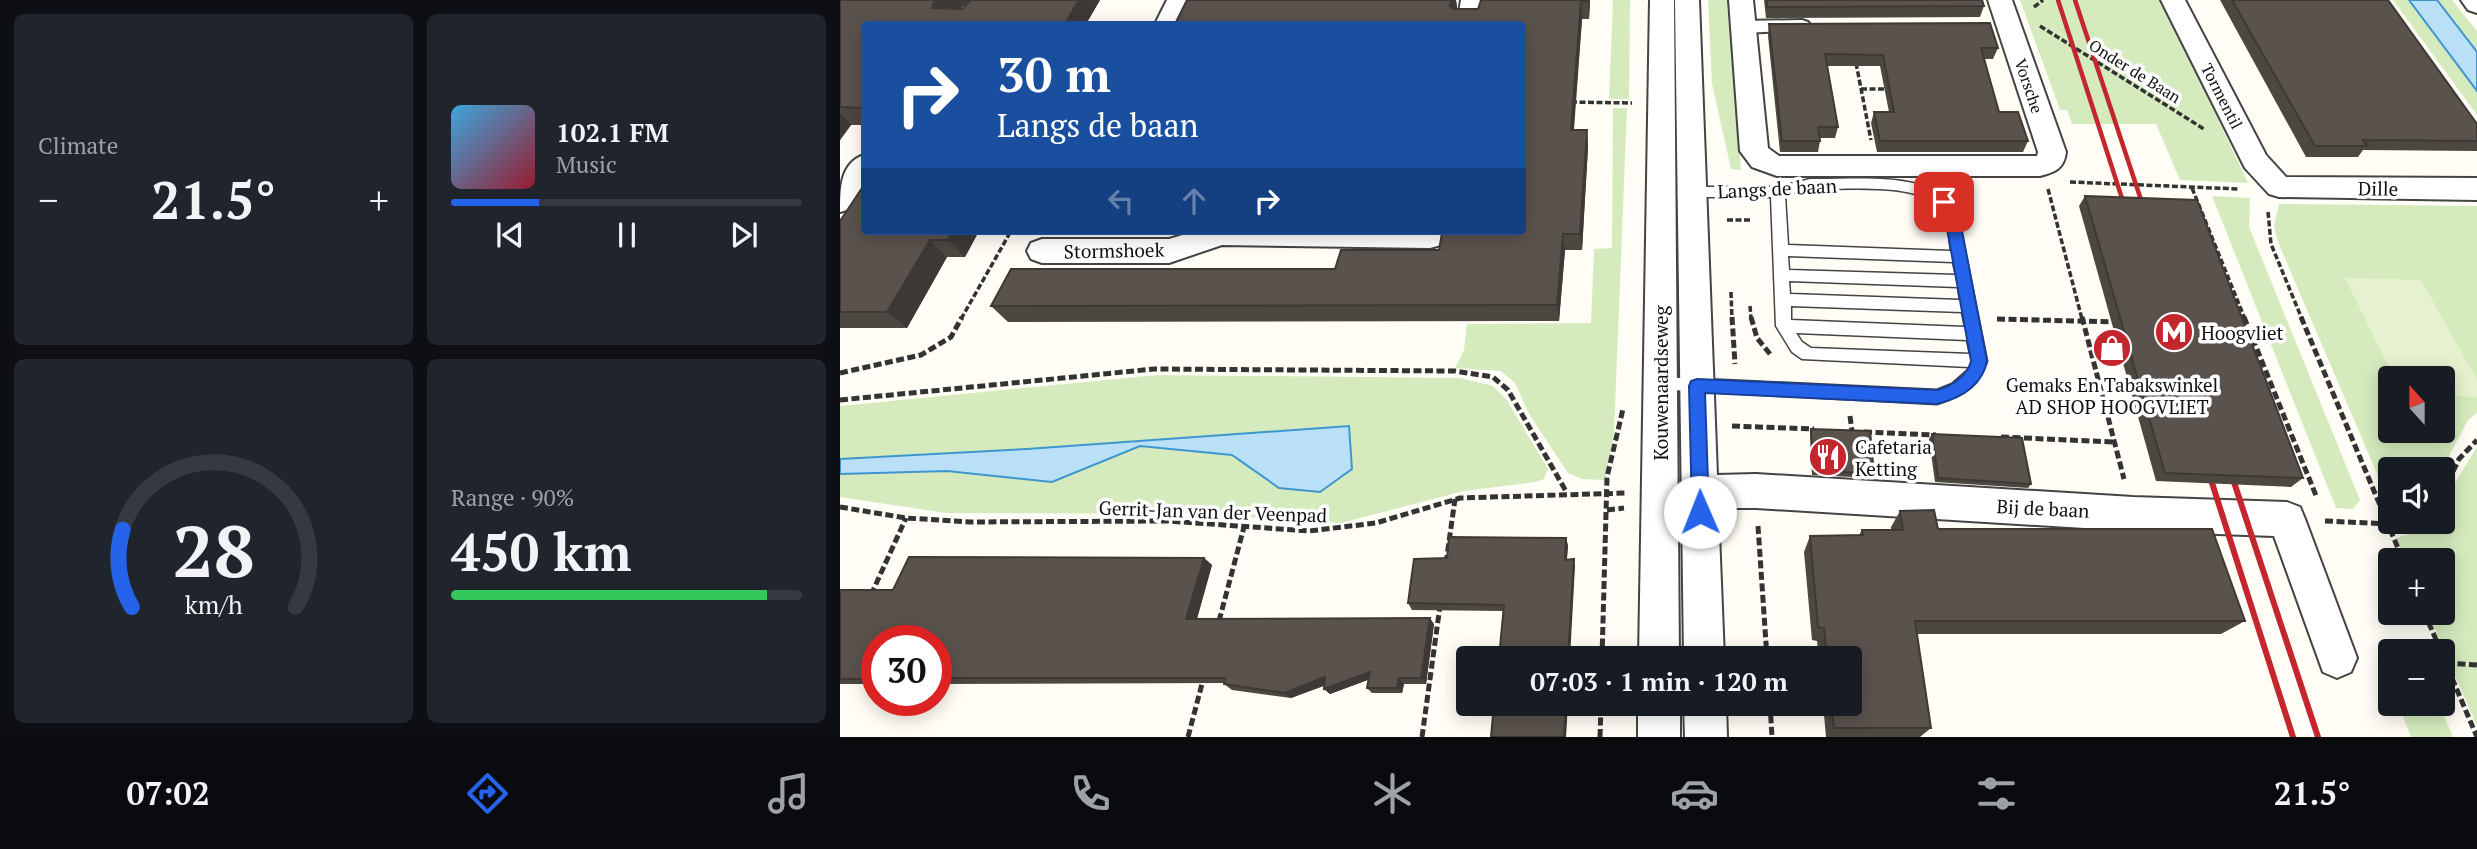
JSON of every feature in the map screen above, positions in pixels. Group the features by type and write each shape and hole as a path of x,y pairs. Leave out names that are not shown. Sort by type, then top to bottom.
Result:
{"street":[{"path":"1168,21 1179,0"},
{"path":"1470,21 1473,0"},
{"name":"Kouwenaardseweg","path":"1659,646 1662,0"},
{"name":"Kouwenaardseweg","path":"1687,0 1704,646"},
{"path":"1741,0 1743,27 1850,26"},
{"name":"Tormentil","path":"2173,0 2255,161 2279,187"},
{"path":"2473,0 2477,5"},
{"name":"Vorsche","path":"1999,16 2052,152 2051,161 2043,173"},
{"name":"Langs de baan","path":"1743,27 1754,151 1762,160 1777,166 2043,173"},
{"path":"840,201 861,170"},
{"name":"Dille","path":"2279,187 2477,189"},
{"name":"Stormshoek","path":"1042,251 1169,251 1220,235"},
{"name":"Stormshoek","path":"1292,235 1430,235"},
{"name":"Bij de baan","path":"1700,492 1756,491 2133,513 2287,519"},
{"path":"2287,519 2337,659"},
{"path":"1659,716 1659,737"},
{"path":"1705,716 1706,737"}],"lane":[{"name":"Langs de baan","path":"1692,192 1778,192 1810,184 1922,189 1944,202 1951,210 1979,361"},
{"path":"1661,191 1692,192"},
{"path":"1660,384 1937,397 1951,394 1976,374 1979,361 1808,354 1797,347 1784,326 1778,192"},
{"path":"1781,250 1959,257"},
{"path":"1782,275 1964,281"},
{"path":"1783,300 1969,312"},
{"path":"1784,326 1974,334"}],"path":[{"path":"2033,8 2043,0"},
{"name":"Onder de Baan","path":"2035,23 2255,161"},
{"path":"1850,26 1876,167"},
{"path":"1861,89 1901,89"},
{"path":"1564,102 1634,103"},
{"path":"2133,513 2043,173 2192,188 2250,190 2279,187"},
{"path":"2279,187 2267,205 2271,244 2378,501"},
{"path":"2192,188 2326,521"},
{"path":"1727,220 1750,220"},
{"path":"840,373 921,355 951,337 1009,235"},
{"path":"1969,312 2083,322 2124,322"},
{"path":"2238,324 2248,324"},
{"path":"840,400 1154,369 1455,371 1493,377 1508,390 1567,493"},
{"path":"1731,426 1825,430"},
{"path":"1838,430 1948,435"},
{"path":"1990,437 2114,442"},
{"path":"2455,467 2477,440"},
{"path":"1756,491 1765,646"},
{"name":"Gerrit-Jan van der Veenpad","path":"840,507 906,519 970,522 1168,521 1309,531 1376,523 1455,499 1623,493"},
{"path":"1446,565 1455,499"},
{"path":"1602,646 1607,510 1626,508"},
{"path":"867,603 906,519"},
{"path":"2287,519 2378,523"},
{"path":"1216,632 1244,527"},
{"path":"1422,737 1442,592"},
{"path":"2455,662 2477,665"},
{"path":"1188,737 1205,671"},
{"path":"2455,686 2477,737"},
{"path":"1600,737 1601,716"},
{"path":"1771,716 1772,737"}],"green space":[{"path":"1613,0 1630,0 1629,99 1609,99"},
{"path":"1708,0 1727,0 1741,170 1731,169 1712,84"},
{"path":"2020,0 2162,0 2248,183 2180,180 2156,124 2072,124 2067,110 2060,110"},
{"path":"2393,0 2409,0 2477,91 2477,115"},
{"path":"2437,0 2452,0 2477,31 2477,52"},
{"path":"1613,108 1627,108 1614,433 1605,480 1581,479 1568,473 1529,414 1515,383 1501,371 1455,368 1464,350 1467,324 1591,323 1594,249 1612,248"},
{"path":"2212,196 2250,198 2249,227 2360,500 2353,509 2336,508"},
{"path":"2279,204 2477,206 2477,413 2468,420 2448,457 2378,457 2378,476 2278,242 2274,226"},
{"path":"2345,278 2421,280 2477,380 2477,397 2455,396 2455,366 2388,366"},
{"path":"1157,375 1460,378 1493,386 1506,399 1548,469 1544,479 1535,482 1464,491 1341,523 1193,514 946,513 840,497 840,474 947,471 1052,482 1140,446 1232,455 1279,488 1352,469 1348,426 1027,449 840,459 840,406"},
{"path":"2477,447 2477,726 2455,675 2455,639 2439,639 2433,625 2455,625 2455,548 2401,548 2397,538 2409,534 2455,534 2455,483"},
{"path":"2403,716 2444,716 2453,737 2411,737"}],"water":[{"path":"2409,0 2437,0 2477,52 2477,91"},
{"path":"1349,426 1352,469 1320,492 1279,488 1232,455 1140,446 1052,482 947,471 840,474 840,459 1027,449"}],"building":[{"path":"840,0 935,0 932,8 962,9 971,0 1079,0 1067,21 861,21 861,108 840,107"},
{"path":"1187,0 1451,0 1450,6 1453,9 1478,9 1481,0 1588,0 1581,1 1571,130 1587,130 1580,234 1563,234 1557,305 991,306 1011,269 1335,269 1341,250 1439,250 1442,235 1526,235 1526,21 1176,21"},
{"path":"1767,0 1982,0 1984,6 1767,7"},
{"path":"2232,0 2388,0 2477,124 2477,141 2363,140 2367,146 2315,146"},
{"path":"1990,23 1998,48 1981,48 1999,112 2018,112 2028,141 1880,141 1874,112 1894,112 1883,55 1825,54 1838,127 1818,127 1820,141 1782,141 1769,24"},
{"path":"861,190 861,235 951,235 948,240 930,240 887,312 840,312 840,221"},
{"path":"2085,196 2197,200 2303,478 2165,473"},
{"path":"1811,429 1870,431 1874,474 1813,470"},
{"path":"1932,434 2022,438 2031,484 1938,478"},
{"path":"1934,510 1938,529 2212,529 2245,621 1915,621 1931,728 1834,728 1832,716 1862,716 1862,646 1826,646 1824,628 1818,627 1810,536 1863,535 1862,530 1903,530 1900,511"},
{"path":"1449,537 1566,538 1565,560 1574,559 1569,646 1500,646 1504,605 1408,603 1414,559 1447,558"},
{"path":"909,557 1204,558 1186,619 1430,618 1421,678 1399,678 1397,688 1367,688 1370,672 1324,689 1325,677 1284,693 1224,684 1225,678 952,678 952,625 861,625 861,679 840,679 840,590 893,590"},
{"path":"1493,716 1565,716 1564,737 1491,737"}],"railway":[{"path":"2058,0 2128,217"},
{"path":"2075,0 2146,215"},
{"path":"2206,464 2293,737"},
{"path":"2228,464 2318,737"}],"place":[{"name":"Hoogvliet","path":"2174,332"},
{"name":"Gemaks En Tabakswinkel AD SHOP HOOGVLIET","path":"2112,348"},
{"name":"Cafetaria Ketting","path":"1828,457"}],"route":[{"path":"1700,512 1697,386 1937,397 1951,394 1976,374 1979,361 1969,306 1951,210 1944,202"}]}
